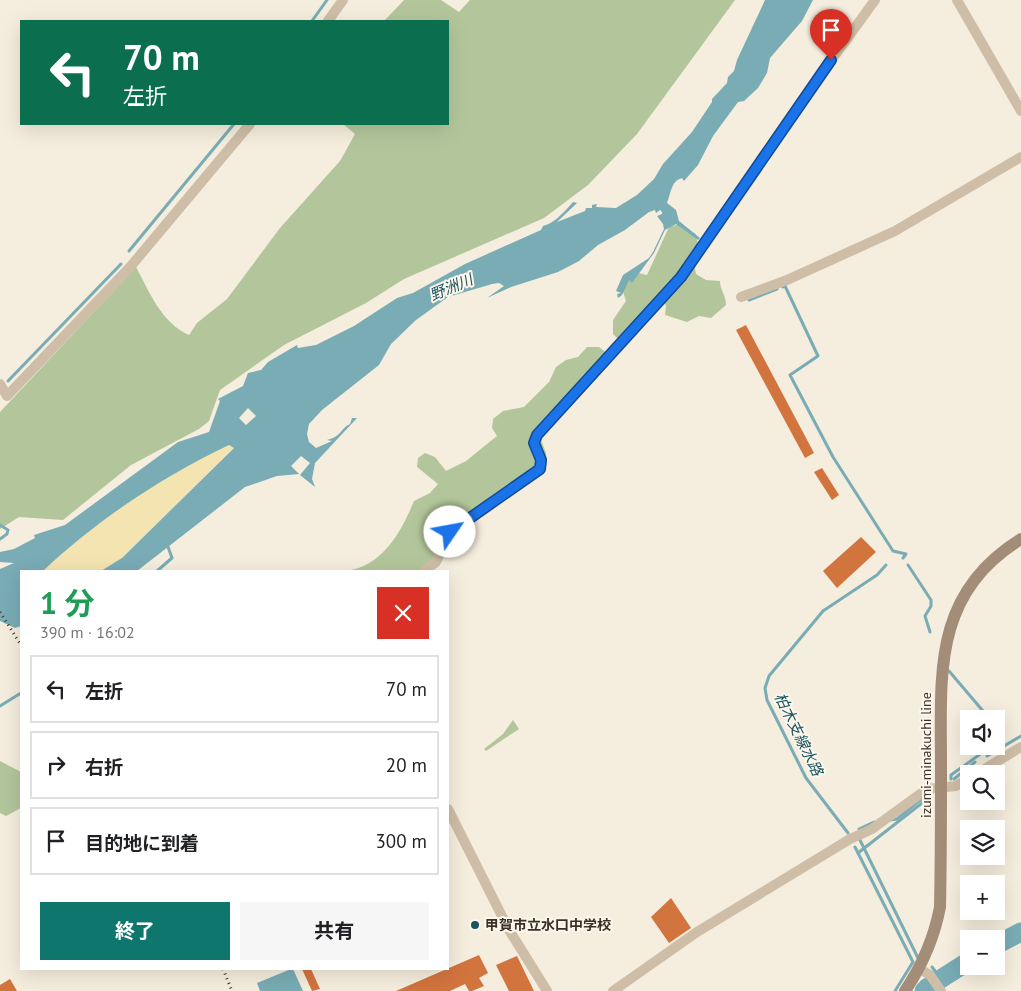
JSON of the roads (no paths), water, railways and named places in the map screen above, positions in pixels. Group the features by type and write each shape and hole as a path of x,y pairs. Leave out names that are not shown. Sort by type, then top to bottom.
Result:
{"main road":[{"name":"izumi-minakuchi line","path":"905,991 920,969 934,936 940,907 942,677 946,641 950,626 963,597 981,570 1005,549 1021,539"}],"street":[{"path":"329,20 343,0"},
{"path":"425,570 436,562 450,532 540,469 541,460 534,443 537,435 681,277 875,0"},
{"path":"957,0 1021,111"},
{"path":"0,384 7,396 131,266 249,125"},
{"path":"741,297 787,280 895,230 1021,157"},
{"path":"990,765 1021,746"},
{"path":"612,991 697,932 850,839 872,829 927,789 956,786 960,784"},
{"path":"449,811 510,930 547,991"},
{"path":"920,969 930,975 941,991"}],"water":[{"name":"野洲川","path":"765,0 813,0 802,21 770,58 767,73 758,88 744,101 738,102 713,136 698,165 684,181 682,178 678,180 672,188 667,203 676,210 679,221 700,238 698,240 676,224 665,230 654,253 632,283 629,280 622,295 618,298 617,294 621,293 616,291 623,275 649,258 664,229 657,216 662,214 662,212 660,210 656,213 655,210 598,245 579,261 558,272 511,287 487,298 504,286 499,283 492,284 448,297 416,320 391,344 379,365 322,410 309,424 307,434 309,442 316,448 332,441 327,440 332,439 350,424 352,418 357,418 315,463 312,479 315,487 300,475 310,463 301,456 291,466 299,474 277,476 245,487 138,570 103,570 122,558 234,448 229,445 179,471 131,501 85,534 44,570 20,570 20,626 15,628 0,621 0,569 14,563 0,562 0,552 14,549 35,538 34,535 65,525 178,442 209,432 220,401 218,399 243,386 248,373 261,370 268,362 297,345 298,348 316,345 354,326 397,298 413,293 465,264 541,230 543,226 560,216 573,202 577,203 557,222 585,211 586,208 592,208 592,205 597,204 596,207 616,208 637,195 654,179 663,164 692,132 712,102 712,99 727,83 728,77 734,71 737,60","holes":["248,408 256,416 246,425 239,418"]},
{"path":"289,970 293,970 303,991 260,991 257,983"}],"waterway":[{"path":"313,20 327,0"},
{"path":"129,251 233,125"},
{"path":"8,381 121,264"},
{"path":"783,287 785,286 818,356 790,375 833,457 893,551 906,554 903,558"},
{"path":"749,300 777,289"},
{"path":"0,525 8,530 7,534 0,539"},
{"path":"158,570 172,558 167,544"},
{"name":"柏木支線水路","path":"848,833 806,778 767,700 765,688 769,676 823,611 877,575 886,565"},
{"path":"908,565 931,600 931,606 925,616 930,632"},
{"path":"949,671 982,710"},
{"path":"0,706 20,694"},
{"path":"987,756 1021,736"},
{"path":"951,779 951,775 979,755"},
{"path":"954,779 975,762"},
{"path":"858,853 931,796"},
{"path":"890,820 897,819 924,797"},
{"path":"859,829 874,822"},
{"path":"859,838 918,958"},
{"name":"柏木支線水路","path":"855,847 913,962 895,991"},
{"path":"1005,940 1021,932"},
{"path":"932,967 941,979"},
{"path":"939,980 960,967"},
{"path":"924,991 928,987"}],"railway":[{"path":"0,612 20,643"},
{"path":"223,970 232,991"}],"place":[{"name":"甲賀市立水口中学校","path":"475,925"}]}
